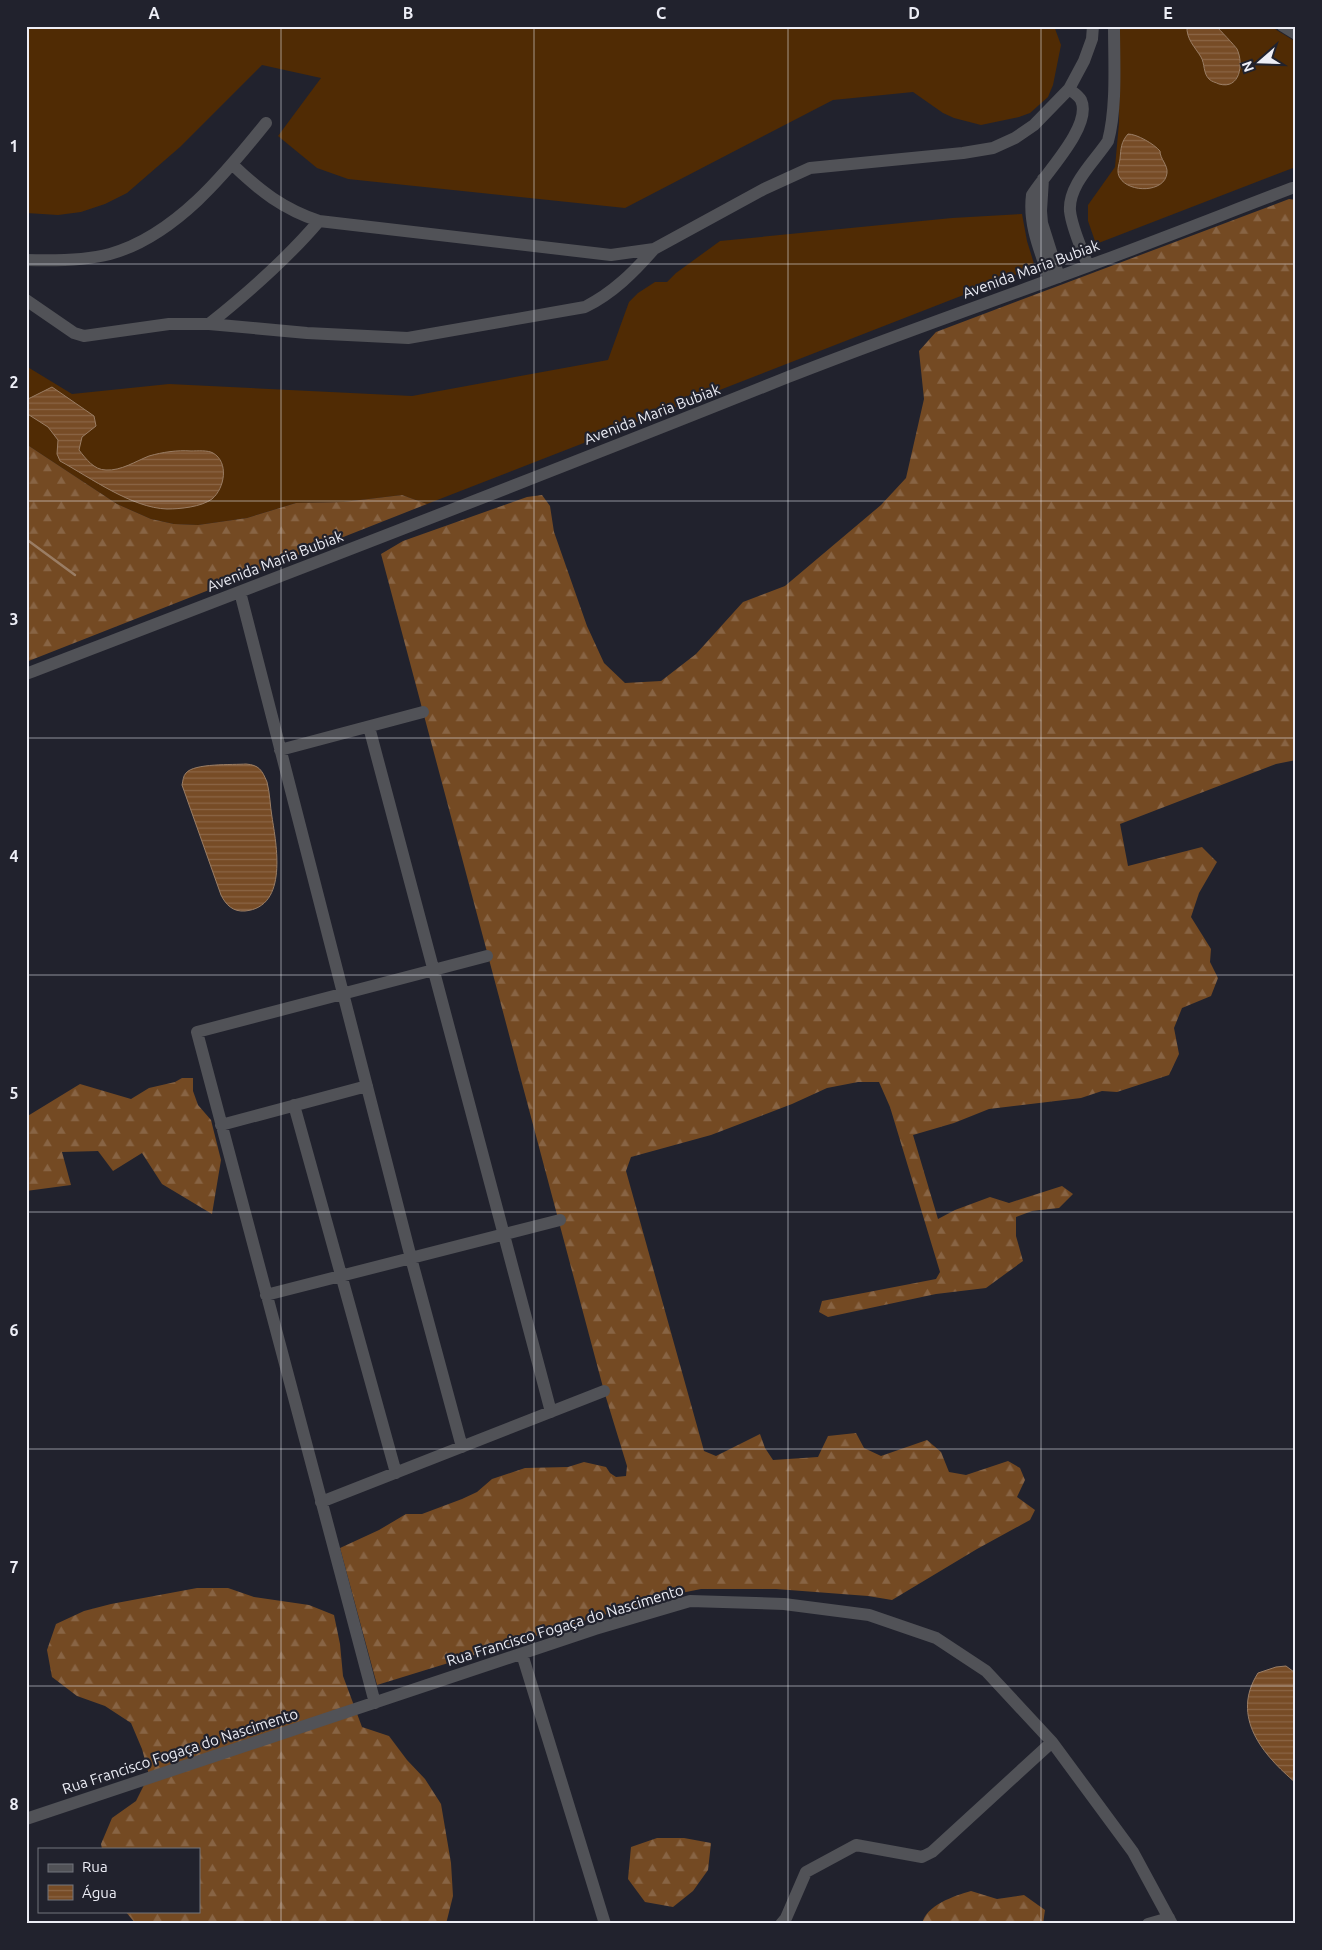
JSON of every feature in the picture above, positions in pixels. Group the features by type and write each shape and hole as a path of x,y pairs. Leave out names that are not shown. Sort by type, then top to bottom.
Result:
{"street":[{"path":"26,300 74,333 84,336 97,336 169,324 209,324 297,332 408,338 585,306 600,300 616,288 654,249 764,190 810,168 963,153 993,148 1015,138 1034,125 1069,90 1084,61 1092,39 1093,26"},
{"path":"1088,266 1073,223 1070,210 1071,200 1075,187 1108,141 1111,132 1114,26"},
{"path":"1283,26 1296,34"},
{"path":"1054,278 1042,223 1043,179 1068,148 1081,116 1083,108 1081,101 1077,95 1069,90"},
{"path":"26,260 86,259 112,253 141,241 185,212 233,165 266,122"},
{"path":"233,165 276,202 319,222 611,255 654,249"},
{"name":"Avenida Maria Bubiak","path":"26,674 706,412 789,377 1088,266 1294,186"},
{"path":"209,324 266,278 319,222"},
{"path":"240,592 411,1258 462,1447"},
{"path":"280,750 423,712"},
{"path":"368,726 551,1412"},
{"path":"375,1703 197,1032 487,956"},
{"path":"221,1125 367,1086"},
{"path":"294,1105 396,1472"},
{"path":"266,1295 560,1220"},
{"path":"321,1502 604,1391"},
{"name":"Rua Francisco Fogaça do Nascimento","path":"26,1819 595,1630 690,1602 784,1604 869,1615 936,1638 986,1671 1052,1742 1134,1852 1171,1921"},
{"path":"522,1654 605,1924"},
{"path":"780,1924 786,1918 806,1872 856,1844 922,1856 932,1852 1052,1742"},
{"path":"1148,1924 1171,1921"}],"shaded area":[{"path":"26,26 1054,26 1061,45 1053,85 1048,97 1030,113 981,125 943,113 913,92 833,100 625,208 348,179 317,168 278,136 321,78 262,65 180,147 127,193 105,204 81,212 58,215 26,213"},
{"path":"1120,26 1270,26 1296,42 1296,162 1293,168 1096,244 1088,221 1088,205 1115,167 1119,123"},
{"path":"1022,214 1027,241 1035,267 427,504 402,495 343,502 296,503 247,518 198,525 174,524 151,519 117,504 26,444 26,366 72,394 169,384 412,396 608,360 629,302 638,293 655,282 667,282 676,273 720,241 952,218"}],"green space":[{"path":"1289,199 1296,200 1296,760 1276,764 1120,824 1128,866 1202,847 1217,862 1199,893 1191,917 1211,949 1210,962 1218,978 1211,996 1182,1008 1174,1028 1179,1054 1169,1075 1117,1092 1102,1091 1081,1098 989,1109 954,1123 913,1135 938,1219 955,1210 990,1197 1009,1203 1062,1186 1073,1194 1059,1208 1032,1211 1016,1217 1016,1236 1023,1261 986,1288 936,1294 828,1317 819,1312 822,1301 936,1279 940,1272 890,1107 879,1082 858,1082 827,1088 792,1104 711,1135 631,1157 626,1171 704,1451 716,1456 760,1434 765,1448 773,1460 818,1457 828,1436 856,1433 864,1448 881,1456 927,1440 941,1452 949,1472 966,1475 1008,1461 1020,1468 1025,1480 1017,1497 1035,1510 1030,1520 892,1600 868,1596 776,1589 701,1589 676,1594 607,1614 377,1685 340,1548 379,1530 406,1514 422,1514 462,1499 477,1492 492,1479 525,1468 568,1467 584,1462 606,1467 616,1477 626,1476 627,1466 604,1391 381,554 403,541 527,497 542,495 550,506 554,532 587,626 604,663 625,683 661,681 696,654 743,602 785,586 881,505 906,478 924,399 919,351 936,332"},
{"path":"26,444 117,504 151,519 174,524 198,525 247,518 296,503 343,502 402,495 427,504 26,662"},
{"path":"182,1078 193,1078 193,1091 198,1105 211,1120 221,1160 212,1214 162,1184 142,1153 113,1171 98,1151 62,1152 71,1185 26,1191 26,1117 80,1084 131,1099 149,1088 175,1082"},
{"path":"197,1588 228,1588 254,1597 309,1605 334,1615 340,1644 343,1676 362,1727 389,1736 407,1760 425,1779 441,1804 451,1863 453,1896 446,1924 136,1924 126,1912 200,1912 200,1848 102,1848 101,1844 112,1818 136,1801 149,1775 142,1749 131,1723 105,1706 77,1696 52,1677 47,1650 56,1624 84,1611"},
{"path":"657,1838 684,1838 711,1843 708,1870 693,1891 673,1907 645,1902 628,1879 631,1847"},
{"path":"971,1891 997,1899 1024,1895 1045,1910 1043,1924 922,1924 929,1912 942,1902"}],"water":[{"path":"1187,26 1216,26 1236,47 1239,55 1240,68 1236,80 1226,85 1219,84 1207,77 1202,60 1189,39 1187,31"},
{"path":"1128,134 1145,140 1160,151 1167,173 1165,180 1160,184 1146,189 1138,188 1125,183 1120,178 1118,171 1121,148"},
{"path":"52,387 94,416 96,426 82,437 79,450 94,466 102,470 112,470 160,453 208,451 218,457 221,462 223,475 220,488 212,499 202,504 178,509 154,507 126,498 60,461 57,454 58,440 48,427 26,413 26,400"},
{"path":"246,764 259,769 267,782 277,857 274,886 268,898 259,907 241,911 230,907 221,895 182,785 186,773 190,770 214,765"},
{"path":"1286,1666 1296,1676 1296,1783 1272,1760 1262,1747 1254,1734 1249,1720 1247,1705 1250,1689 1258,1673"}],"waterway":[{"path":"26,539 75,575"}]}
